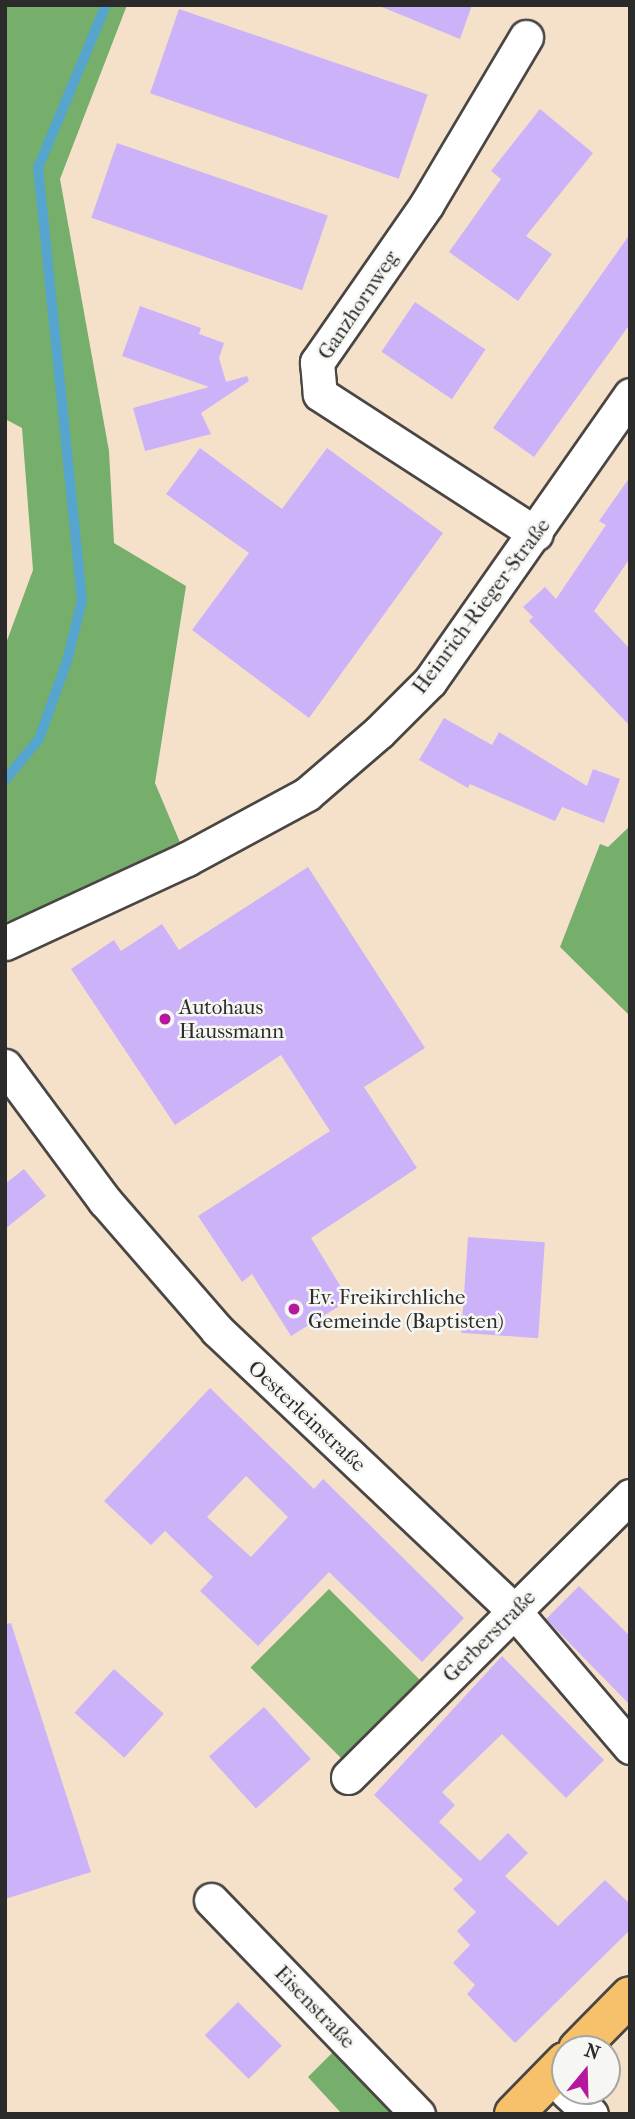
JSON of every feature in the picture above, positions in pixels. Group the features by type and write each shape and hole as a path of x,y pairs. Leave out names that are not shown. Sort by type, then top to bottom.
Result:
{"main road":[{"path":"592,2035 630,1996"},
{"path":"514,2114 551,2088"}],"street":[{"name":"Ganzhornweg","path":"526,37 427,204 317,362 320,394 536,534"},
{"name":"Heinrich-Rieger-Straße","path":"5,943 187,859 307,794 379,732 430,681 536,534 630,396"},
{"name":"Oesterleinstraße","path":"5,1066 105,1200 217,1330 514,1611 630,1747"},
{"name":"Gerberstraße","path":"348,1777 630,1496"},
{"name":"Eisenstraße","path":"211,1900 418,2114"}],"green space":[{"path":"5,5 127,5 60,179 109,451 114,543 186,586 155,783 187,859 5,922 5,646 33,570 22,428 5,419"},
{"path":"630,826 630,1016 560,947 600,844 608,847"},
{"path":"329,1589 420,1680 342,1759 251,1667"},
{"path":"339,2046 404,2114 342,2114 308,2077"}],"building":[{"path":"377,5 472,5 460,39"},
{"path":"179,9 428,95 399,179 150,93"},
{"path":"540,109 593,153 526,236 552,254 518,301 449,252 501,179 491,171"},
{"path":"117,143 328,216 302,290 91,218"},
{"path":"630,234 630,324 534,457 493,428"},
{"path":"415,302 485,350 452,399 381,352"},
{"path":"140,306 201,328 199,334 224,343 219,358 226,382 247,376 249,381 201,413 211,434 145,451 133,408 209,387 122,356"},
{"path":"200,448 282,509 327,448 443,533 309,718 192,630 249,553 166,494"},
{"path":"630,477 630,558 594,611 630,649 630,726 529,621 533,617 523,607 545,587 556,599 606,525 599,521"},
{"path":"444,718 492,745 499,732 587,786 593,769 620,779 604,823 562,807 555,821 470,784 468,788 419,760"},
{"path":"308,867 425,1048 364,1087 417,1168 311,1238 349,1300 291,1336 252,1274 242,1282 198,1216 330,1131 281,1055 175,1125 71,969 114,940 121,951 162,924 179,950"},
{"path":"24,1169 46,1196 5,1229 5,1184"},
{"path":"468,1237 545,1242 538,1338 461,1333"},
{"path":"210,1388 314,1489 323,1479 464,1618 422,1662 329,1572 258,1646 200,1591 213,1577 165,1531 151,1545 104,1501","holes":["246,1476 288,1517 251,1557 207,1517"]},
{"path":"579,1586 630,1636 630,1705 546,1619"},
{"path":"11,1623 91,1872 5,1899 5,1624"},
{"path":"502,1656 604,1760 566,1798 502,1734 442,1792 455,1805 439,1822 480,1861 508,1833 528,1853 505,1876 558,1926 605,1880 630,1904 630,1930 515,2043 467,1994 475,1985 453,1963 470,1945 457,1931 476,1912 453,1889 463,1880 374,1795"},
{"path":"114,1669 164,1714 124,1758 75,1713"},
{"path":"264,1707 311,1759 256,1809 209,1757"},
{"path":"238,2002 282,2046 249,2079 205,2035"}],"waterway":[{"path":"5,780 39,739 67,661 82,600 38,168 106,5"}],"place":[{"name":"Autohaus Haussmann","path":"165,1019"},
{"name":"Ev. Freikirchliche Gemeinde (Baptisten)","path":"294,1309"}]}
